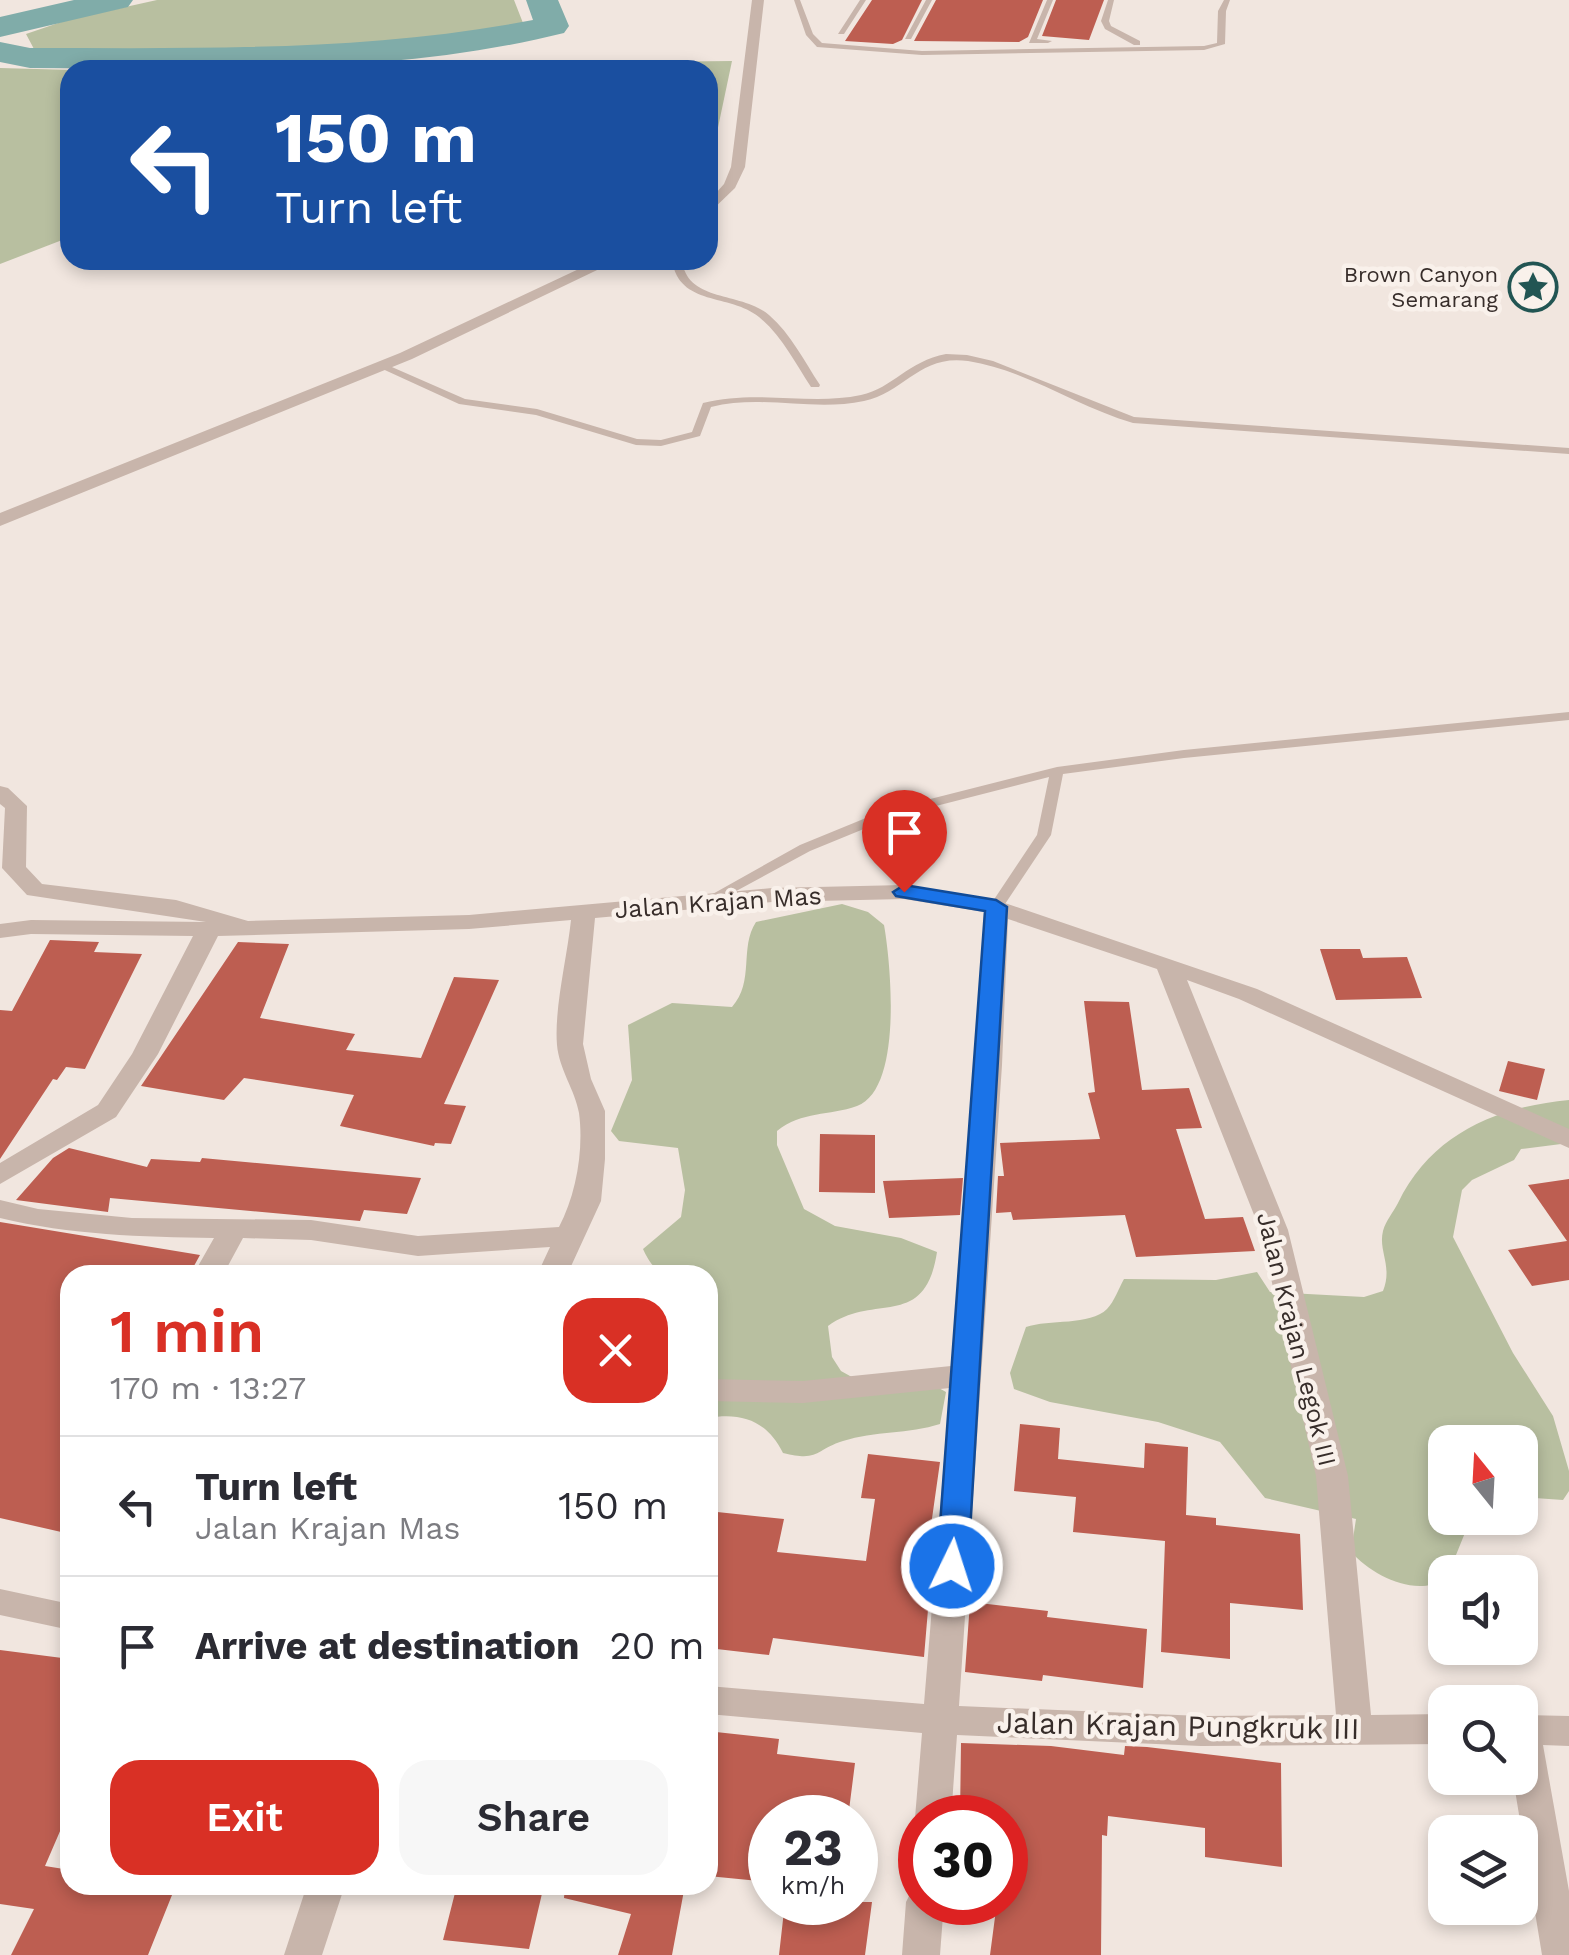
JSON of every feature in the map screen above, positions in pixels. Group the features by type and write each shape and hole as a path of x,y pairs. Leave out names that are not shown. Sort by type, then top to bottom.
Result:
{"street":[{"path":"718,199 738,168 758,0"},
{"path":"0,520 381,366 588,270"},
{"path":"0,793 16,806 14,868 35,890 208,912 251,928"},
{"name":"Jalan Krajan Mas","path":"0,930 469,922 772,895 904,892 996,907 1168,964 1248,994 1569,1139"},
{"path":"932,1795 927,1718 966,1375 996,907"},
{"path":"556,1265 587,1202 591,1158 592,1111 578,1079 570,1044 584,912"},
{"path":"0,1175 107,1111 146,1054 208,929"},
{"name":"Jalan Krajan Legok III","path":"1168,964 1274,1230 1332,1476 1355,1730"},
{"path":"0,1210 38,1218 132,1227 311,1230 418,1246 569,1236"},
{"path":"214,1265 234,1228"},
{"path":"718,1390 803,1392 966,1375"},
{"path":"0,1602 60,1615"},
{"name":"Jalan Krajan Pungkruk III","path":"718,1701 927,1718 1201,1731 1428,1729"},
{"path":"1538,1730 1569,1731"},
{"path":"1533,1795 1561,1955"},
{"path":"303,1955 323,1895"},
{"path":"920,1955 923,1925"}],"lane":[{"path":"797,0 810,34 820,45 922,53 1156,50 1221,44 1222,11 1227,0"},
{"path":"842,32 862,0"},
{"path":"908,36 929,0"},
{"path":"1050,0 1032,41 1137,43"},
{"path":"1112,0 1104,21 1108,27 1156,50"},
{"path":"676,270 684,285 755,310 779,332 815,385"},
{"path":"381,366 463,402 537,412 636,442 661,443 696,434 707,405 722,400 744,396 806,401 858,399 878,394 914,366 947,357 998,366 1081,404 1133,420 1569,450"},
{"path":"705,902 805,848 888,814 1057,771 1184,754 1569,716"},
{"path":"996,907 1044,836 1057,771"}],"green space":[{"path":"157,0 514,0 523,23 483,34 299,50 62,53 34,49 26,34 67,20"},
{"path":"718,61 732,61 718,128"},
{"path":"0,68 60,70 60,241 0,264"},
{"path":"842,904 868,912 884,925 891,995 888,1052 882,1076 872,1095 857,1106 786,1125 777,1131 777,1145 804,1209 835,1226 901,1238 937,1252 931,1276 922,1292 910,1301 846,1316 828,1326 832,1357 841,1371 859,1381 928,1382 946,1392 940,1424 855,1438 804,1456 783,1453 769,1433 752,1421 718,1417 718,1265 653,1265 643,1249 681,1217 685,1190 678,1148 619,1141 611,1131 632,1080 628,1025 672,1003 732,1007 743,986 748,943 756,922"},
{"path":"1569,1100 1569,1143 1521,1149 1514,1160 1472,1180 1462,1190 1453,1237 1513,1353 1553,1416 1569,1471 1569,1491 1563,1500 1538,1498 1538,1425 1428,1425 1428,1535 1464,1535 1456,1555 1428,1555 1428,1585 1408,1585 1382,1576 1351,1552 1356,1519 1265,1498 1220,1442 1158,1422 1050,1402 1014,1389 1010,1373 1026,1327 1100,1314 1110,1306 1124,1279 1216,1280 1257,1272 1270,1292 1364,1297 1383,1291 1387,1274 1382,1245 1384,1227 1428,1159 1468,1129 1516,1109"}],"building":[{"path":"872,0 922,0 902,40 893,44 845,41"},
{"path":"936,0 1043,0 1028,37 1019,42 914,41"},
{"path":"1056,0 1104,0 1089,40 1042,36"},
{"path":"50,940 99,942 94,952 142,954 85,1069 66,1067 57,1080 53,1079 0,1159 0,1010 12,1011"},
{"path":"238,942 289,944 260,1018 355,1034 346,1050 421,1058 454,977 499,980 444,1104 466,1106 451,1144 434,1146 340,1126 354,1095 244,1078 224,1100 141,1086"},
{"path":"1320,949 1360,949 1363,958 1407,957 1422,998 1336,1000"},
{"path":"1084,1001 1129,1002 1142,1090 1189,1088 1202,1128 1176,1129 1205,1219 1243,1217 1255,1251 1136,1257 1125,1215 1013,1220 1011,1212 996,1213 998,1176 1004,1176 1000,1143 1100,1139 1088,1093 1095,1092"},
{"path":"1508,1061 1545,1069 1537,1100 1499,1091"},
{"path":"820,1134 875,1135 875,1193 819,1192"},
{"path":"69,1148 147,1167 151,1159 200,1162 202,1158 421,1178 407,1214 364,1210 360,1221 110,1198 108,1212 16,1200 53,1158"},
{"path":"963,1178 960,1215 889,1218 883,1181"},
{"path":"1569,1179 1569,1280 1532,1286 1508,1250 1567,1241 1528,1185"},
{"path":"0,1222 200,1255 194,1265 60,1265 60,1532 0,1518"},
{"path":"1020,1424 1060,1428 1058,1459 1144,1468 1145,1443 1188,1447 1186,1515 1216,1518 1216,1525 1300,1534 1303,1610 1230,1603 1230,1659 1161,1652 1165,1541 1073,1532 1076,1497 1014,1491"},
{"path":"868,1454 940,1462 926,1561 932,1562 924,1657 773,1638 769,1655 718,1649 718,1512 784,1519 777,1552 866,1561 875,1499 861,1498"},
{"path":"970,1602 1048,1611 1047,1617 1147,1629 1143,1688 1043,1675 1042,1681 965,1672"},
{"path":"0,1650 60,1658 60,1831 45,1866 60,1868 60,1895 172,1895 148,1955 11,1955 34,1909 0,1904"},
{"path":"718,1732 779,1739 777,1754 855,1763 851,1795 748,1795 748,1880 718,1877"},
{"path":"961,1743 1051,1746 1124,1755 1125,1746 1147,1747 1281,1763 1282,1867 1205,1857 1205,1828 1108,1816 1107,1836 1102,1835 1101,1955 990,1955 994,1925 1028,1925 1028,1795 960,1795"},
{"path":"454,1895 542,1895 529,1949 443,1940"},
{"path":"683,1895 672,1955 618,1955 631,1914 564,1898"},
{"path":"782,1925 869,1925 865,1955 779,1955"}],"waterway":[{"path":"0,27 117,0"},
{"path":"0,52 30,58 227,58 423,47 552,26 542,0"}],"place":[{"name":"Brown Canyon Semarang","path":"1533,287"}],"route":[{"path":"904,892 996,907 952,1566"}]}
